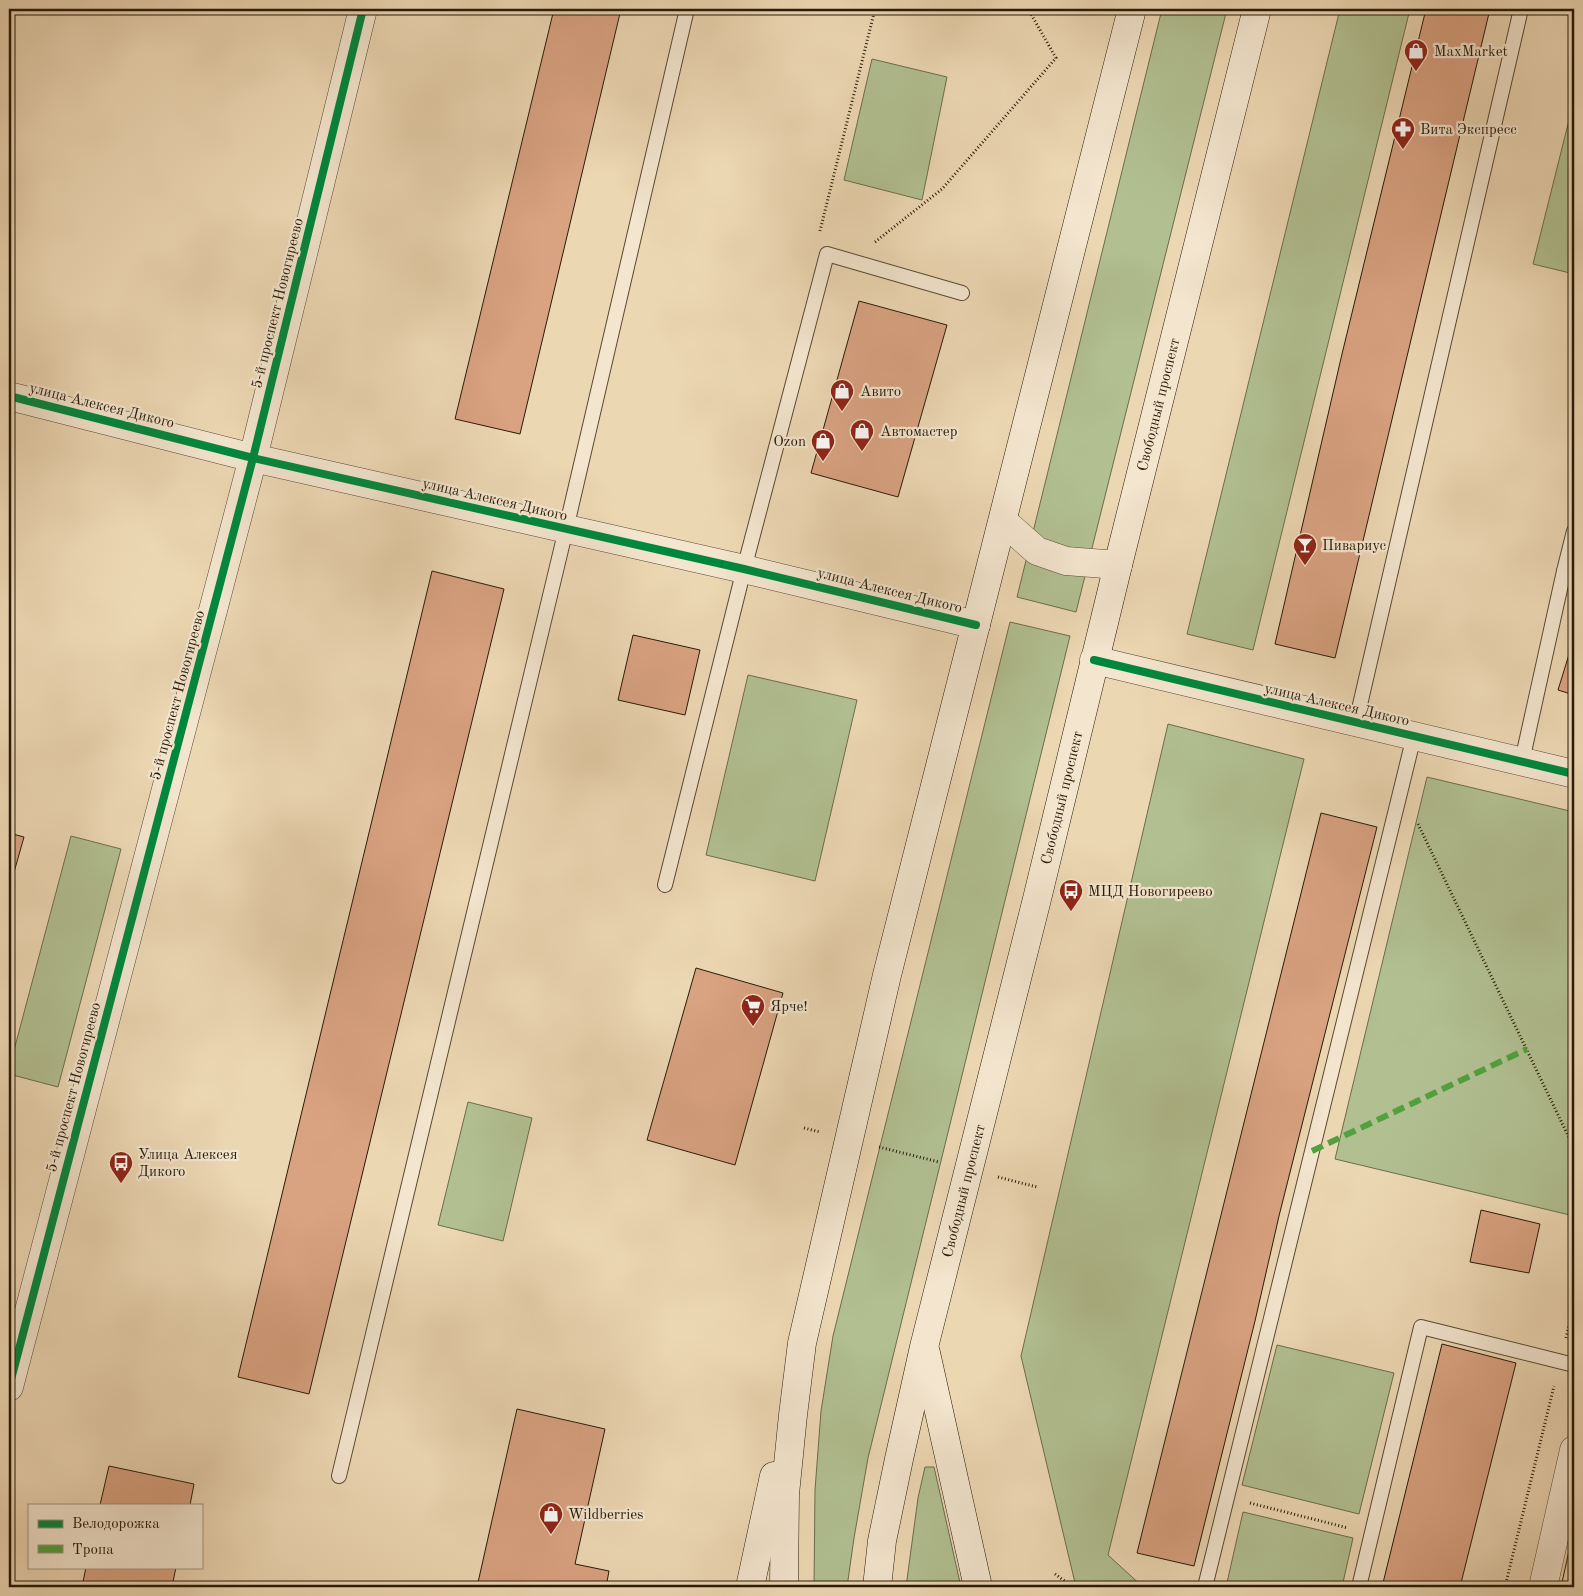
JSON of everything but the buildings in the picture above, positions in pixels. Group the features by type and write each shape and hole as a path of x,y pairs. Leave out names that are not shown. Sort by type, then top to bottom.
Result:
{"main road":[{"name":"5-й проспект Новогиреево","path":"9,1387 253,458 363,9"},
{"path":"750,1587 802,1342 887,974 1132,9"},
{"name":"Свободный проспект","path":"877,1587 882,1541 924,1346 1040,889 1094,660 1257,9"},
{"name":"улица Алексея Дикого","path":"9,396 253,458 744,569 976,625"},
{"path":"1003,520 1037,551 1066,561 1118,565"},
{"name":"улица Алексея Дикого","path":"1094,660 1574,774"},
{"path":"784,1587 785,1494 802,1342"},
{"path":"924,1346 978,1587"},
{"path":"1543,1587 1574,1450"}],"lane":[{"path":"339,1476 566,529 687,9"},
{"path":"1356,722 1521,9"},
{"path":"665,885 744,569 827,254 962,293"},
{"path":"1522,762 1569,573 1574,531"},
{"path":"1206,1587 1414,736"},
{"path":"1359,1587 1421,1327 1574,1365"}],"path":[{"path":"827,254 820,233 875,9"},
{"path":"851,261 942,189 1056,58 1028,9"},
{"path":"1401,788 1574,1148"},
{"path":"804,1128 1037,1187"},
{"path":"1505,1587 1574,1305"},
{"path":"1228,1497 1371,1534"},
{"path":"1055,1574 1074,1587"}],"green space":[{"path":"1162,9 1227,9 1076,612 1017,597"},
{"path":"1340,9 1410,9 1253,650 1187,634"},
{"path":"872,59 947,77 922,200 844,180"},
{"path":"1574,100 1574,274 1533,264"},
{"path":"1010,622 1070,636 868,1458 847,1587 814,1587 815,1490 821,1411 833,1336"},
{"path":"748,675 857,700 815,881 706,855"},
{"path":"1168,724 1304,759 1108,1555 1143,1587 1076,1587 1021,1356"},
{"path":"1427,777 1574,812 1574,1216 1335,1159"},
{"path":"71,836 121,849 58,1087 9,1074 9,1069"},
{"path":"468,1102 532,1118 503,1241 438,1225"},
{"path":"1277,1345 1394,1373 1359,1514 1242,1485"},
{"path":"925,1467 934,1467 961,1587 906,1587 918,1498"},
{"path":"1243,1512 1353,1538 1342,1587 1226,1587"}],"tram line":[{"path":"1561,1587 1574,1528"}],"marked path":[{"path":"1312,1151 1527,1049"}],"cycle path":[{"path":"9,1387 253,458 363,9"},
{"path":"9,396 253,458 744,569 976,625"},
{"path":"1094,660 1574,774"}],"place":[{"name":"MaxMarket","path":"1416,72"},
{"name":"Вита Экспресс","path":"1403,150"},
{"name":"Авито","path":"842,412"},
{"name":"Автомастер","path":"862,452"},
{"name":"Ozon","path":"823,462"},
{"name":"Пивариус","path":"1305,566"},
{"name":"МЦД Новогиреево","path":"1071,912"},
{"name":"Ярче!","path":"753,1027"},
{"name":"Улица Алексея Дикого","path":"121,1184"},
{"name":"Wildberries","path":"551,1535"}]}
